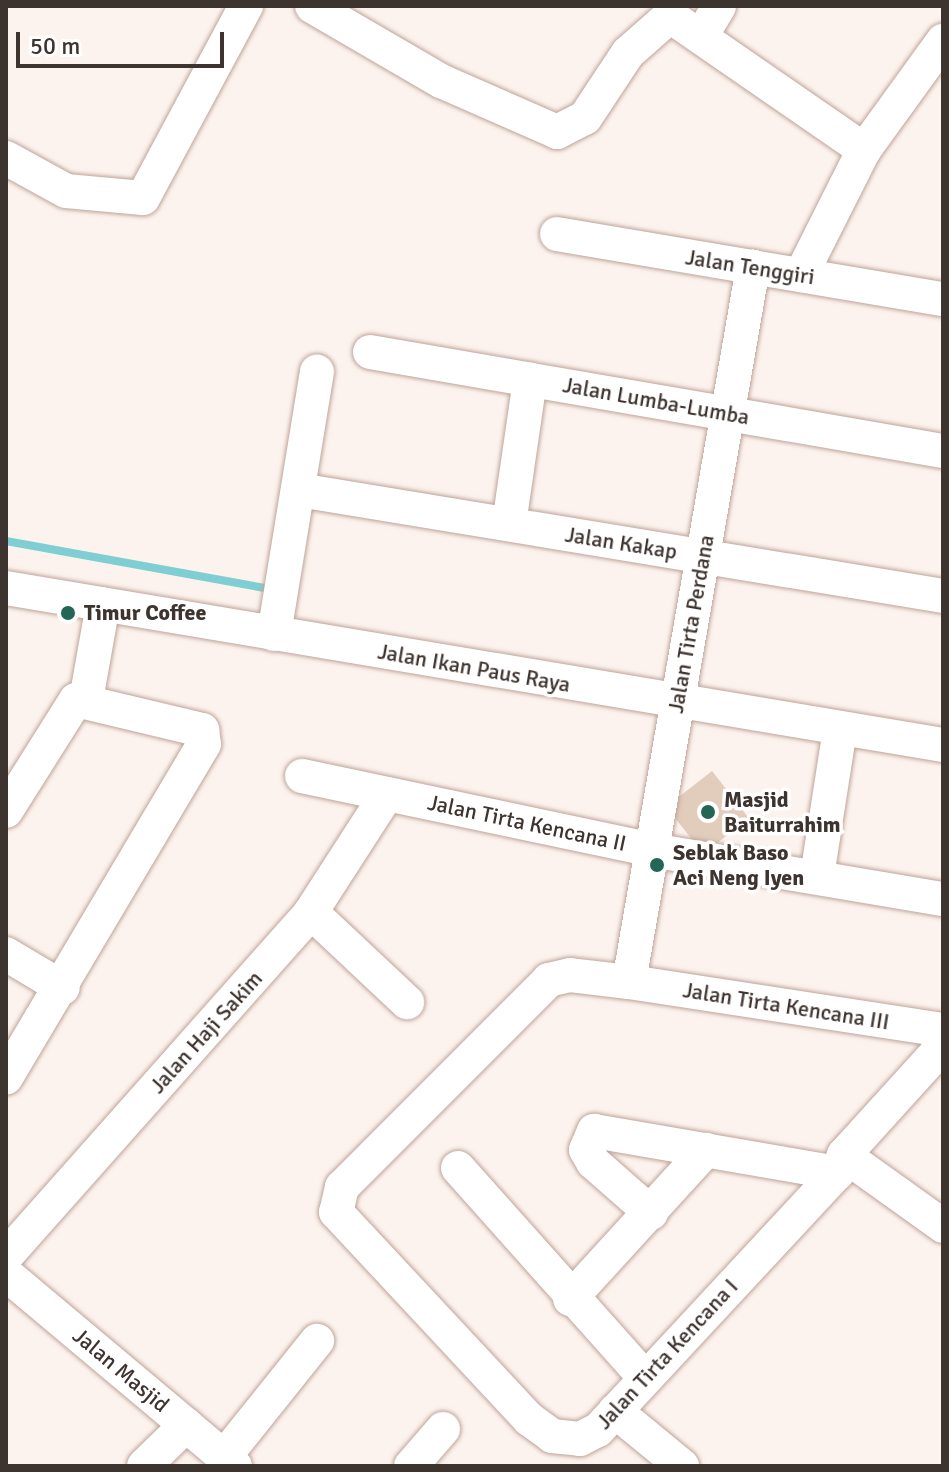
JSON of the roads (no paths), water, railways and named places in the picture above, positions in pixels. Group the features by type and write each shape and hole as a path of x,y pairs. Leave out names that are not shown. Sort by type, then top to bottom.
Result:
{"street":[{"path":"6,158 66,191 143,198 246,6"},
{"path":"312,6 441,81 557,132 585,118 662,13 711,19 864,150"},
{"path":"801,275 864,150 943,41"},
{"name":"Jalan Tenggiri","path":"557,234 943,299"},
{"name":"Jalan Tirta Perdana","path":"629,982 753,267"},
{"name":"Jalan Lumba-Lumba","path":"370,352 943,451"},
{"path":"278,610 317,371"},
{"path":"509,524 530,380"},
{"name":"Jalan Kakap","path":"299,490 943,596"},
{"name":"Jalan Ikan Paus Raya","path":"6,588 103,605 278,610 678,703 943,745"},
{"path":"86,700 103,605"},
{"path":"6,811 67,707 86,700 186,720 202,730 204,744 63,988 6,1078"},
{"path":"817,876 840,729"},
{"name":"Jalan Tirta Kencana II","path":"302,776 652,850 943,899"},
{"name":"Jalan Haji Sakim","path":"6,1256 311,912 387,794"},
{"path":"311,912 407,1002"},
{"path":"6,954 63,988"},
{"name":"Jalan Tirta Kencana III","path":"336,1212 342,1187 549,980 570,975 629,982 943,1030"},
{"name":"Jalan Tirta Kencana I","path":"336,1212 539,1428 580,1439 615,1411 841,1164 943,1046"},
{"path":"651,1213 593,1162 586,1139 594,1131 706,1150 841,1164 943,1226"},
{"path":"570,1299 706,1150"},
{"path":"458,1168 570,1299 644,1377"},
{"name":"Jalan Masjid","path":"6,1274 230,1462"},
{"path":"230,1462 317,1341"},
{"path":"615,1411 682,1466"},
{"path":"144,1466 186,1425"},
{"path":"411,1466 443,1429"}],"waterway":[{"path":"6,541 265,588"}],"place":[{"name":"Timur Coffee","path":"68,613"},
{"name":"Masjid Baiturrahim","path":"708,812"},
{"name":"Seblak Baso Aci Neng Iyen","path":"657,865"}]}
